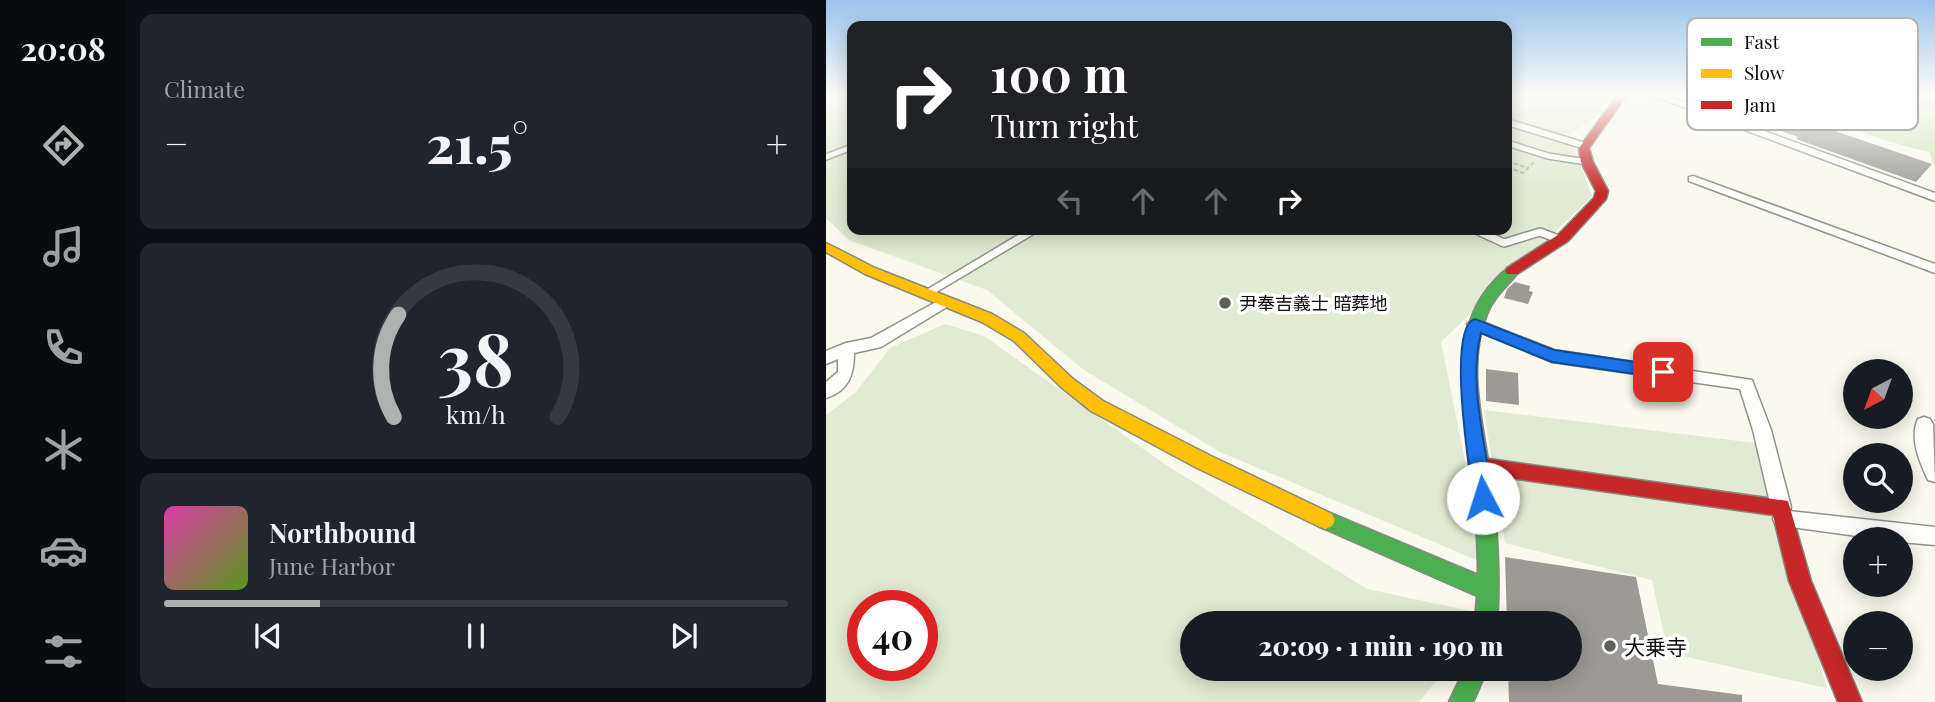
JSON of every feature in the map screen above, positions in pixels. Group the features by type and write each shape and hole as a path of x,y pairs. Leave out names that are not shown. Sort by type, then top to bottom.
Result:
{"street":[{"path":"1487,611 1489,586 1481,466 1475,438 1468,362 1475,324 1486,300 1514,267 1561,240 1600,200 1602,191 1586,154 1521,128"},
{"path":"1586,154 1603,128"},
{"path":"1749,130 1935,197"},
{"path":"1693,179 1935,269"},
{"path":"826,247 841,258 986,317 1011,331 1062,380 1090,401 1207,466 1318,518 1474,585 1489,586"},
{"path":"826,358 846,349 874,343 945,302"},
{"path":"1475,324 1552,356 1746,384 1762,430 1800,581 1850,702"},
{"path":"826,392 846,374 846,349"},
{"path":"1924,424 1926,455 1935,474"},
{"path":"1481,466 1935,536"},
{"path":"1461,702 1473,681"}],"lane":[{"path":"1512,145 1548,156 1586,154"},
{"path":"826,157 847,149"},
{"path":"1487,235 1504,243 1542,231 1550,232 1561,240"},
{"path":"926,294 1025,235"}],"path":[{"path":"1512,163 1528,168 1523,173 1512,169"}],"green space":[{"path":"826,128 847,128 847,235 1512,235 1512,128 1580,128 1569,135 1592,196 1441,342 1486,564 1220,452 1084,370 987,290 849,240 826,218"},
{"path":"1935,128 1935,168 1929,152 1859,130"},
{"path":"945,324 984,336 1166,465 1367,589 1470,611 1180,611 1180,681 1436,681 1419,702 826,702 826,415 856,392 890,348"},
{"path":"1484,410 1755,443 1827,688 1668,653 1652,580 1505,543"}],"building":[{"path":"1778,130 1832,130 1932,164 1916,182 1796,139 1798,137"},
{"path":"1515,282 1530,286 1529,291 1533,292 1528,304 1504,298 1507,289"},
{"path":"1486,369 1518,373 1519,405 1486,401"},
{"name":"大乗寺","path":"1505,557 1636,577 1658,684 1742,695 1742,702 1509,702 1508,681 1582,681 1582,611 1507,611"}],"traffic: fast":[{"path":"1487,611 1487,529 1470,365 1472,339 1479,314 1492,291 1512,271"},
{"path":"1325,520 1474,585 1489,586"},
{"path":"1461,702 1471,681"}],"traffic: slow":[{"path":"826,247 870,271 987,318 1019,337 1067,383 1097,406 1204,462 1325,520"}],"traffic: jam":[{"path":"1512,271 1563,238 1600,199 1602,191 1587,162 1584,148 1599,128"},
{"path":"1481,466 1781,507 1800,581 1850,702"}],"place":[{"name":"尹奉吉義士 暗葬地","path":"1225,303"},
{"name":"大乗寺","path":"1610,646"}],"route":[{"path":"1483,498 1468,362 1475,324 1552,356 1663,372"}]}
